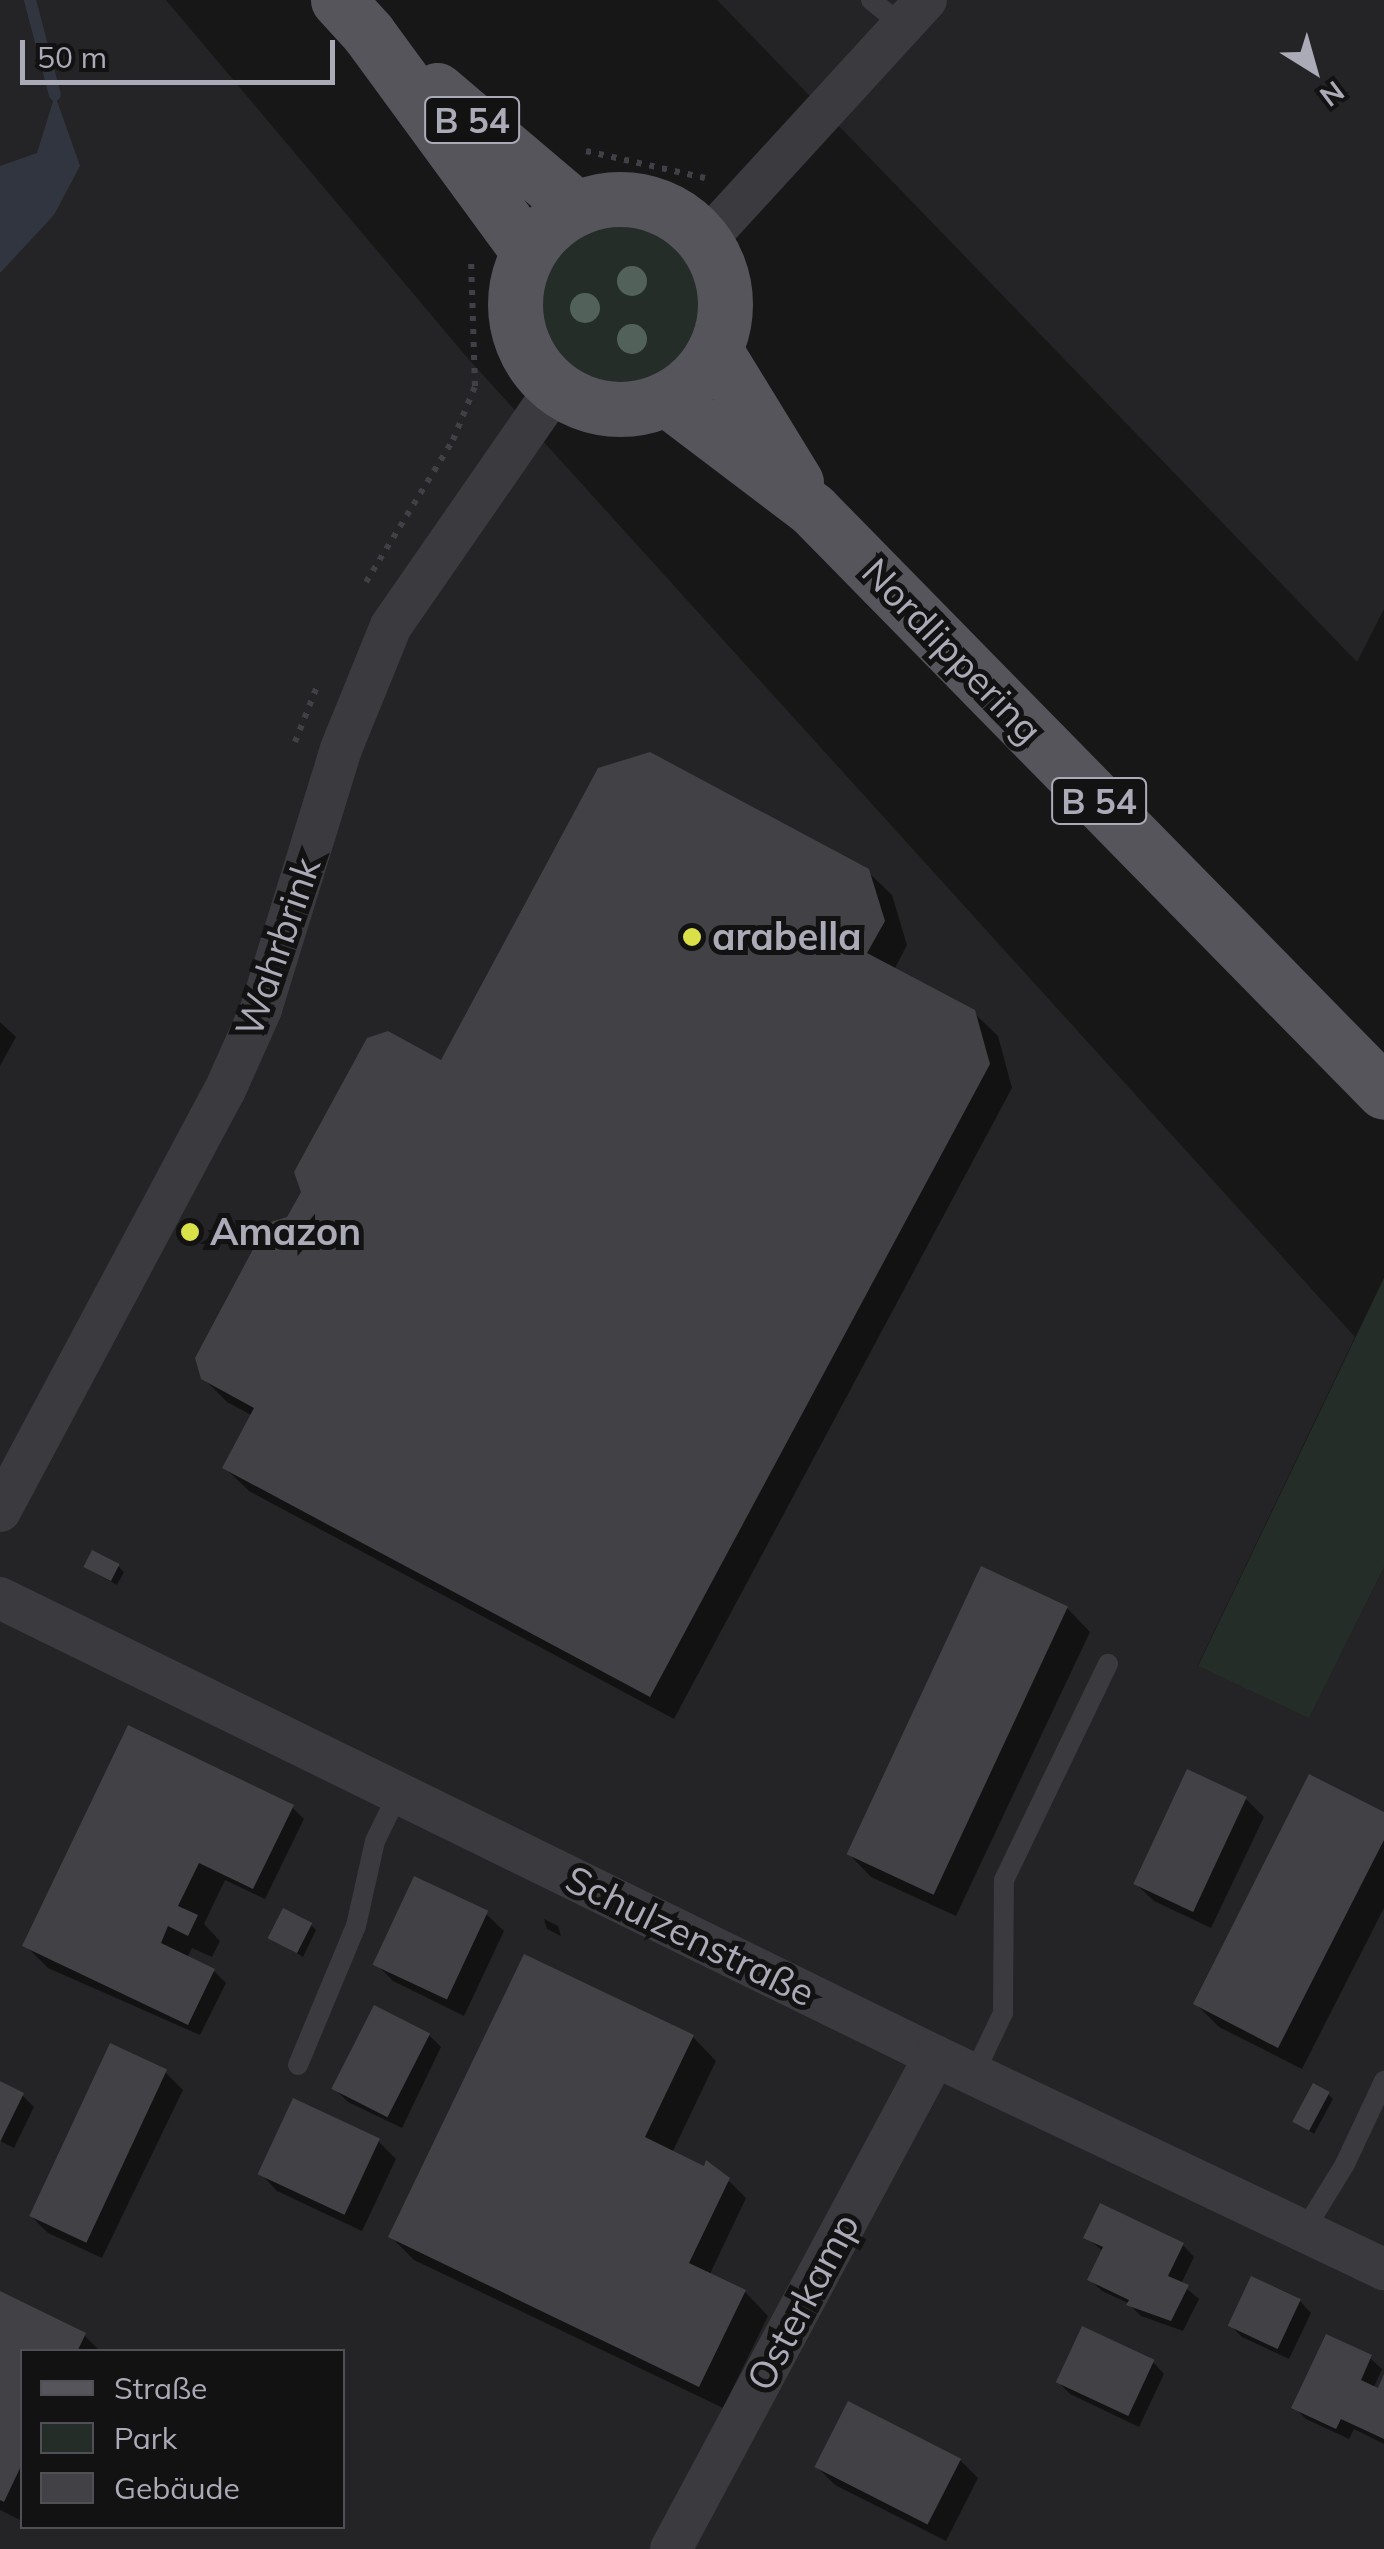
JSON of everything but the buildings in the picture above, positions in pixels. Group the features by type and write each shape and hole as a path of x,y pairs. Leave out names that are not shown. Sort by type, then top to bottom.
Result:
{"main road":[{"name":"B 54","path":"353,16 509,183 576,208"},
{"name":"B 54","path":"509,183 528,252"},
{"path":"624,199 651,204 676,215 705,241 722,280 725,306 715,350 693,380 666,399 626,409 601,408 556,388 533,362 518,332 516,286 528,252 549,226 576,208 624,199"},
{"name":"Nordlippering","path":"715,350 813,510"},
{"name":"Nordlippering","path":"666,399 813,510 1384,1092"}],"street":[{"path":"705,241 761,182 900,9"},
{"name":"Wahrbrink","path":"0,1511 225,1090 261,1009 341,749 391,626 556,388"},
{"name":"Schulzenstraße","path":"0,1598 935,2056 1384,2269"},
{"name":"Osterkamp","path":"671,2549 935,2056"}],"lane":[{"path":"974,2074 1003,2013 1004,1880 1108,1664"},
{"path":"298,2065 356,1926 375,1842 398,1794"},
{"path":"1304,2231 1345,2164 1384,2081"}],"path":[{"path":"363,588 453,440 475,386 471,255 478,219 509,183 549,144 689,177 761,182"},
{"path":"292,756 300,724 320,678"}],"shaded area":[{"path":"0,0 166,0 465,355 1355,1337 1198,1665 1309,1717 1384,1567 1384,2549 0,2549"},
{"path":"717,0 1384,0 1384,609 1357,662"},
{"path":"55,95 80,166 54,215 0,273 0,166 37,153"}],"green space":[{"path":"618,221 650,227 677,245 695,272 701,304 695,336 677,363 650,381 618,387 586,381 559,363 541,336 535,304 541,272 559,245 586,227"},
{"path":"1384,1278 1384,1567 1309,1718 1198,1666"}],"waterway":[{"path":"30,0 55,95"}],"place":[{"name":"arabella","path":"692,937"},
{"name":"Amazon","path":"190,1232"}]}
